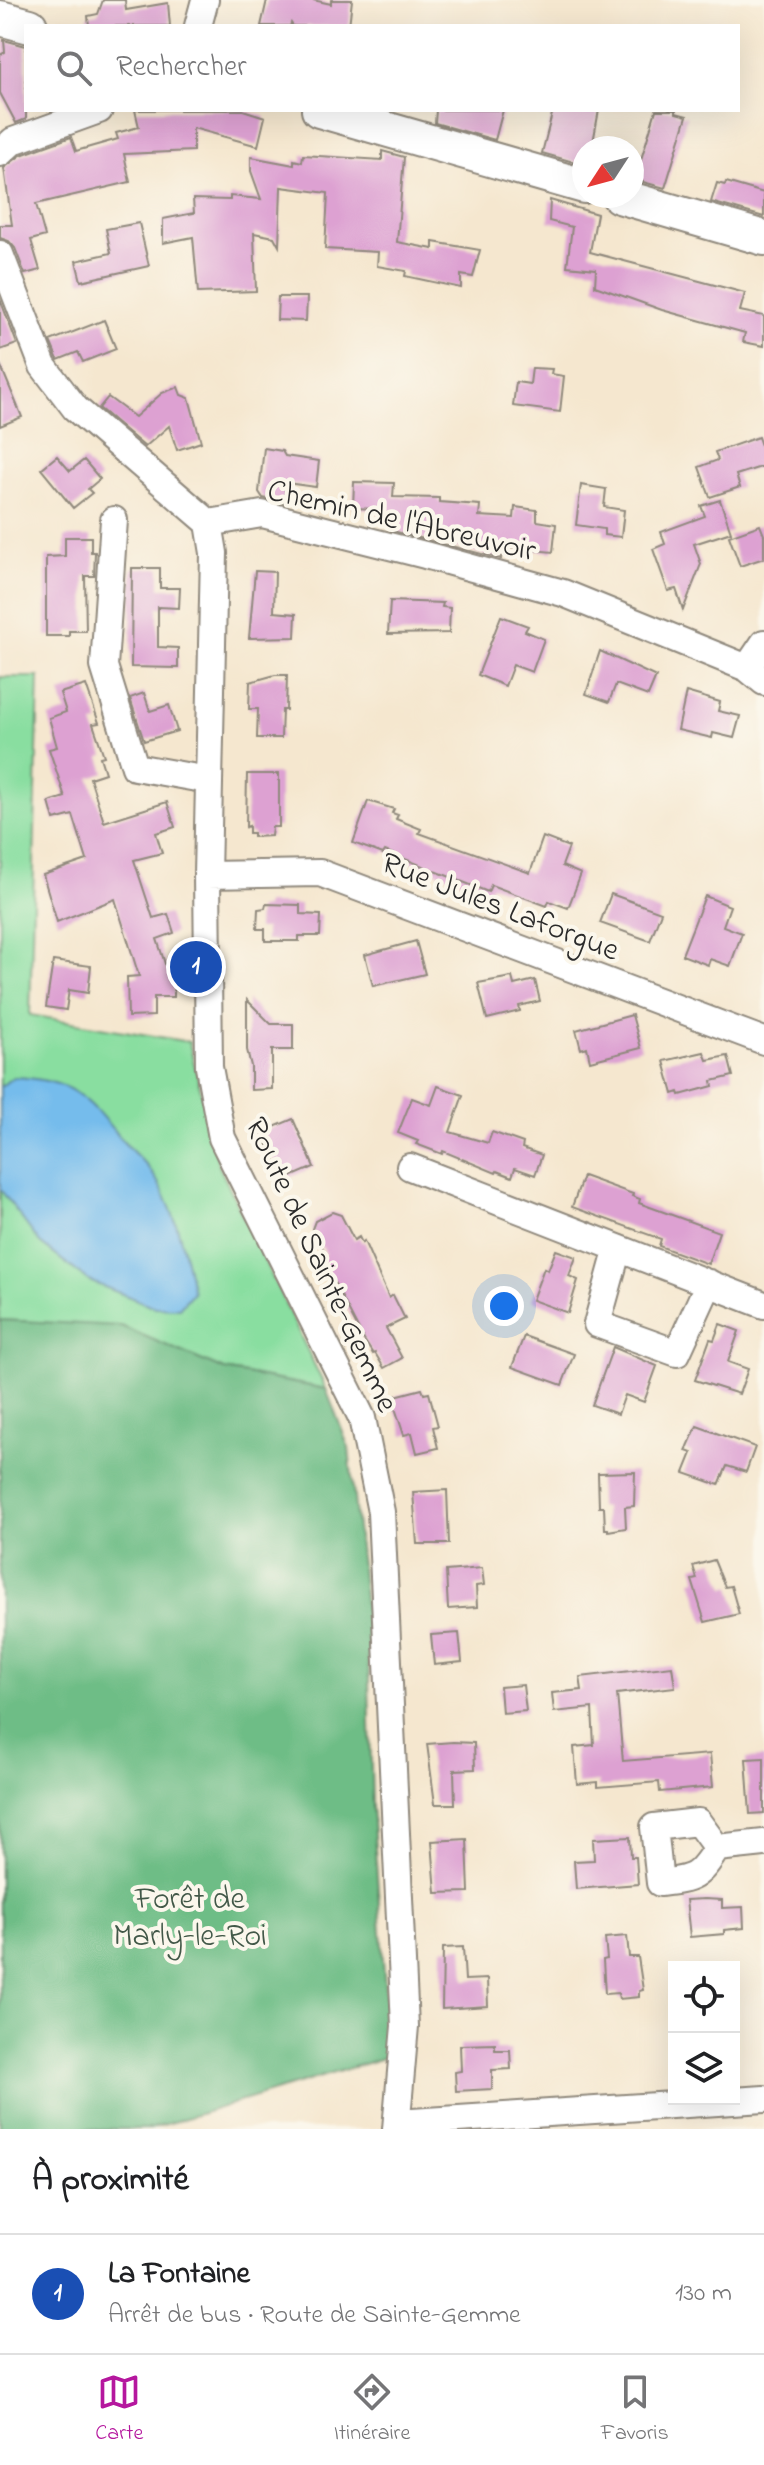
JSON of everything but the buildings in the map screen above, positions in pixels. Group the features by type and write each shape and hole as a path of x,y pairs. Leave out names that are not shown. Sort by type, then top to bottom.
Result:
{"street":[{"path":"199,24 205,0"},
{"path":"0,18 24,24"},
{"path":"0,153 13,141 93,112"},
{"path":"326,112 572,183"},
{"path":"644,203 764,238"},
{"path":"0,254 43,366 75,408 209,523"},
{"name":"Chemin de l'Abreuvoir","path":"209,523 262,514 563,593 756,675"},
{"path":"114,520 104,666 135,767 208,780"},
{"name":"Route de Sainte-Gemme","path":"209,523 214,553 207,875 209,1067 222,1138 362,1418 381,1512 405,2026 397,2126"},
{"path":"756,675 764,643"},
{"name":"Rue Jules Laforgue","path":"207,875 320,873 764,1041"},
{"path":"410,1167 764,1305"},
{"path":"618,1248 597,1324 677,1353 709,1283"},
{"path":"717,1848 764,1843"},
{"path":"397,2126 764,2099"}],"green space":[{"path":"0,677 39,677 30,1015 189,1042 219,1166 326,1389 224,1370 121,1327 0,1320"},
{"name":"Forêt de Marly-le-Roi","path":"0,1320 121,1326 224,1370 326,1389 349,1448 368,1637 372,1807 390,2056 150,2129 0,2129"}],"water":[{"path":"13,1077 49,1081 75,1092 97,1111 150,1170 172,1213 193,1292 179,1308 155,1307 89,1281 40,1243 0,1189 0,1087"}],"place":[{"name":"La Fontaine","path":"196,967"}]}
